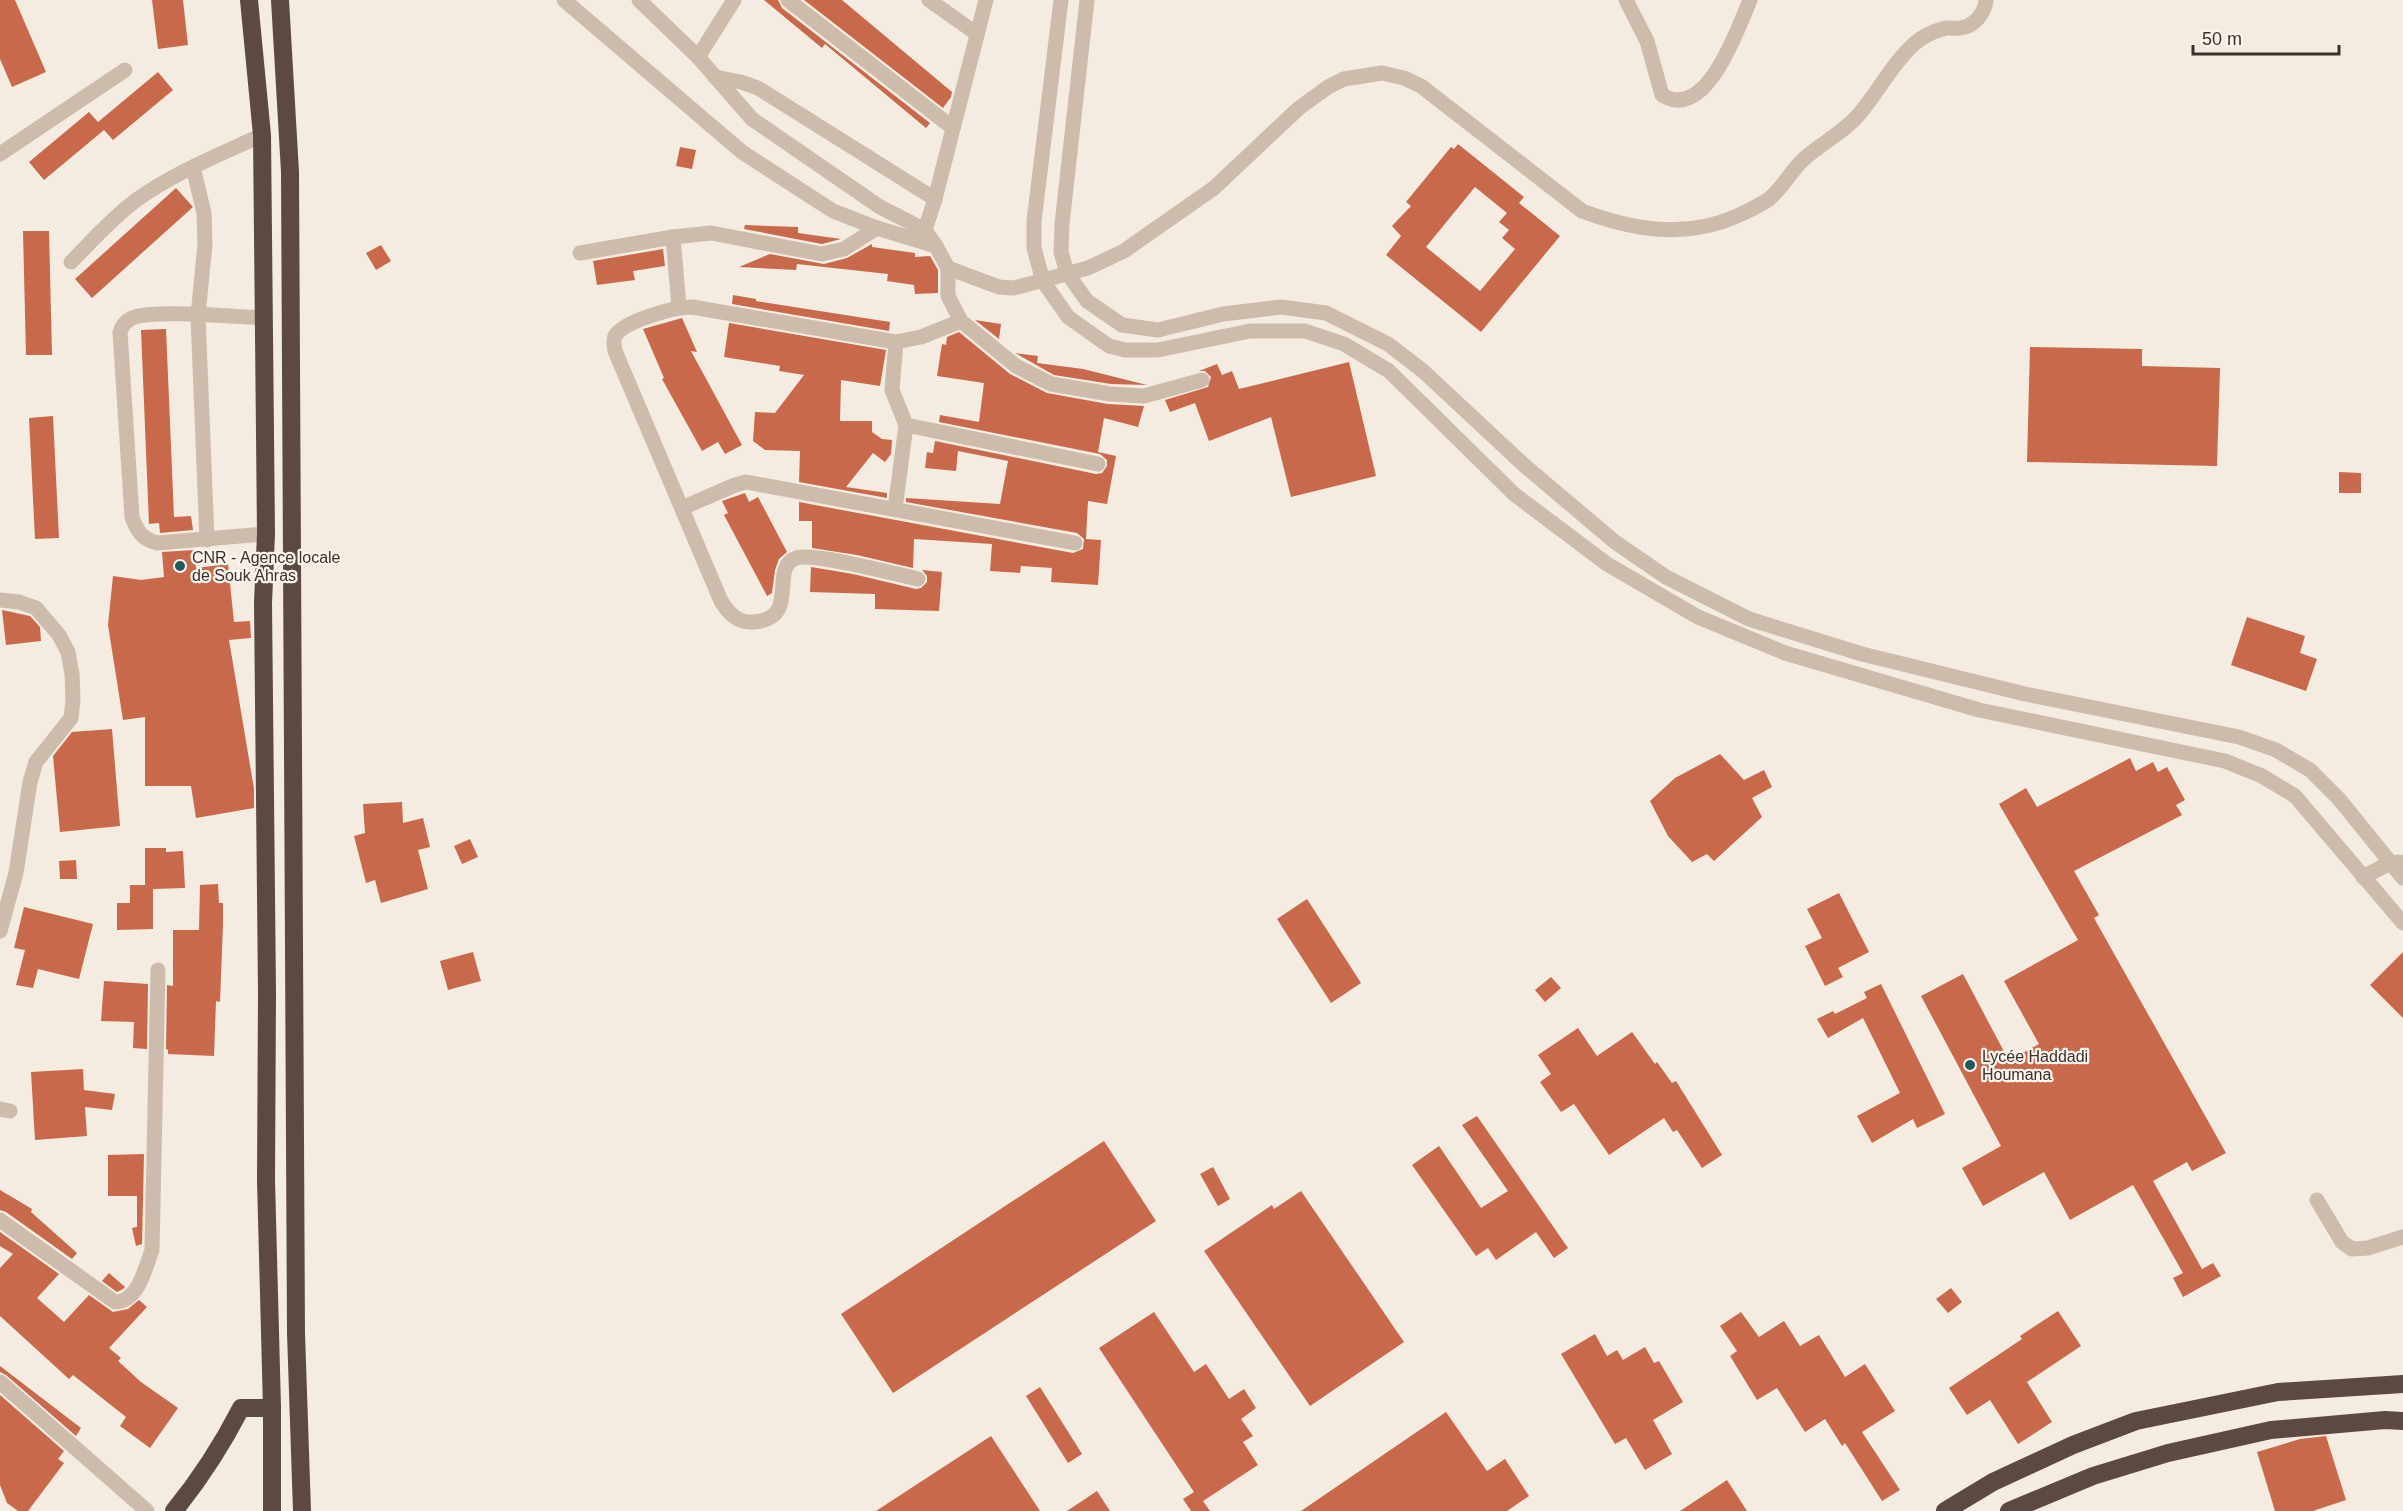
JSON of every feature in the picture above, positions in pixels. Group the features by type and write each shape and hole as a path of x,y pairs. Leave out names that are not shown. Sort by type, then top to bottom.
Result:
{"highway":[{"path":"249,0 262,135 266,534 262,603 267,981 266,1180 272,1408 272,1511"},
{"path":"280,0 290,172 296,1334 302,1511"},
{"path":"1945,1511 1993,1482 2073,1445 2136,1421 2278,1392 2403,1384"},
{"path":"174,1511 224,1441 241,1408 272,1408"},
{"path":"2009,1511 2093,1476 2168,1453 2271,1431 2385,1420 2403,1421"}],"street":[{"path":"564,0 742,152 833,211 936,246"},
{"path":"639,0 698,57 752,119 880,207 925,230 948,268 948,297 961,321 1016,366 1050,384 1110,394 1144,396 1202,380"},
{"path":"698,57 734,0"},
{"path":"788,0 953,129"},
{"path":"929,0 977,34"},
{"path":"925,230 986,0"},
{"path":"1061,0 1034,221 1034,248 1043,281 1068,317 1109,346 1125,350 1158,350 1250,331 1305,330 1344,344 1389,371 1514,494 1606,564 1698,617 1785,653 1978,710 2225,761 2262,776 2295,796 2403,923"},
{"path":"1087,0 1062,224 1061,252 1067,273 1087,301 1122,325 1158,330 1223,314 1281,307 1326,313 1388,344 1423,371 1525,466 1615,542 1666,577 1749,619 1862,654 2025,694 2240,737 2276,750 2310,770 2339,799 2397,863 2403,878"},
{"path":"1626,0 1647,41 1657,84 1662,95 1670,100 1680,101 1696,93 1726,59 1750,0"},
{"path":"948,268 999,287 1014,288 1088,268 1124,250 1214,188 1299,108 1318,94 1344,79 1382,73 1404,78 1421,86 1582,211 1613,222 1658,230 1688,230 1720,223 1755,208 1770,198 1793,168 1845,128 1860,113 1907,50 1921,38 1941,29 1960,28 1969,24 1980,15 1986,0"},
{"path":"0,154 125,70"},
{"path":"715,77 758,88 935,199"},
{"path":"71,262 109,222 136,200 193,167 262,135"},
{"path":"193,167 204,213 205,244 198,316 207,540"},
{"path":"580,253 711,233 822,254 844,249 878,228"},
{"path":"673,237 679,308"},
{"path":"918,579 825,559 798,557 790,561 786,567 783,593 776,614 768,620 744,622 735,618 721,601 615,351 614,342 616,335 624,329 657,312 679,308 692,308 896,342 921,337 961,321"},
{"path":"264,318 157,314 133,318 122,326 121,351 132,517 135,526 146,540 157,543 266,534"},
{"path":"895,509 906,425 892,390 896,342"},
{"path":"906,425 1098,464"},
{"path":"682,508 746,482 1075,543"},
{"path":"0,600 19,602 36,608 59,635 68,652 72,674 71,718 36,762 30,782 16,873 0,931"},
{"path":"2363,877 2397,863"},
{"path":"0,1220 115,1302 122,1302 130,1297 140,1284 152,1250 158,970"},
{"path":"2317,1200 2342,1242 2352,1249 2368,1248 2403,1237"},
{"path":"0,1382 147,1511"}],"building":[{"path":"0,0 15,0 46,72 12,87 0,59"},
{"path":"152,0 183,0 188,45 158,49"},
{"path":"764,0 778,0 782,8 930,123 926,128 825,44 822,48"},
{"path":"804,0 842,0 952,92 951,97 943,108"},
{"path":"158,72 173,90 113,140 104,130 44,180 29,162 89,112 98,122"},
{"path":"1458,144 1524,197 1519,203 1560,236 1481,332 1386,255 1401,236 1392,226 1411,206 1406,202 1451,147 1454,149","holes":["1475,187 1507,213 1499,222 1509,230 1502,238 1515,249 1480,291 1426,247"]},
{"path":"680,147 696,150 692,169 676,166"},
{"path":"176,188 193,207 92,298 75,279"},
{"path":"745,225 798,227 798,233 841,239 822,244 744,229"},
{"path":"23,231 49,231 52,355 26,355"},
{"path":"872,244 872,247 915,253 915,257 930,256 938,270 938,293 915,294 914,285 887,281 888,274 797,264 796,270 739,267 770,254 824,264 847,258"},
{"path":"381,245 391,261 376,270 366,253"},
{"path":"663,249 665,266 633,271 635,280 597,285 593,261"},
{"path":"733,295 756,299 756,301 890,322 889,331 732,304"},
{"path":"682,318 697,352 691,351 742,445 725,454 718,442 702,451 662,379 664,378 643,329"},
{"path":"975,320 1001,324 999,339"},
{"path":"729,323 886,350 880,386 841,380 840,421 872,421 872,432 882,439 892,440 891,454 885,462 873,453 846,487 887,493 887,498 799,482 800,451 765,450 753,441 755,412 775,413 804,375 779,371 780,366 724,357"},
{"path":"166,329 174,517 191,516 193,530 160,533 159,523 149,524 141,330"},
{"path":"959,332 1010,374 1047,393 1108,404 1144,406 1138,427 1104,418 1098,452 1116,456 1107,504 1088,501 1086,539 1101,540 1098,585 1051,582 1052,568 1021,566 1020,573 990,571 992,544 914,539 913,568 857,555 812,548 812,521 799,521 799,502 1073,553 1083,549 1084,539 1077,533 906,502 906,498 1000,504 1008,461 958,451 956,471 925,468 927,452 933,453 935,441 1096,474 1102,473 1107,466 1107,460 1100,454 939,422 940,415 979,422 984,383 937,376 942,344 946,345 947,337"},
{"path":"2030,347 2142,349 2142,366 2220,368 2217,466 2027,462"},
{"path":"1015,353 1038,356 1037,363 1083,369 1147,385 1111,384 1054,375"},
{"path":"1349,362 1376,476 1291,497 1271,417 1209,441 1195,403 1170,412 1165,400 1208,387 1211,377 1205,371 1199,371 1217,364 1222,375 1232,371 1239,389"},
{"path":"53,416 59,538 35,539 29,418"},
{"path":"2339,472 2361,473 2361,493 2339,493"},
{"path":"745,493 749,502 758,497 787,552 779,559 772,593 767,596 724,515 728,513 722,501"},
{"path":"194,550 196,568 228,564 234,622 250,621 251,638 229,640 254,789 254,808 196,818 191,786 145,786 145,717 123,720 108,625 113,576 141,580 164,577 162,552"},
{"path":"811,567 916,589 921,588 927,582 927,576 922,570 942,572 939,611 875,609 875,594 810,592"},
{"path":"2,610 30,616 40,627 41,641 6,645"},
{"path":"2247,617 2305,636 2300,653 2317,659 2306,691 2231,665"},
{"path":"112,729 120,826 60,832 53,756 72,732"},
{"path":"1720,754 1744,780 1764,770 1772,787 1752,798 1762,817 1714,861 1707,854 1692,862 1668,836 1650,801 1675,778"},
{"path":"2130,758 2136,771 2153,762 2158,772 2167,767 2185,800 2176,805 2182,815 2074,871 2099,915 2094,918 2226,1153 2192,1171 2187,1162 2153,1181 2202,1269 2213,1263 2221,1276 2183,1297 2173,1278 2183,1273 2133,1185 2070,1220 2044,1172 1983,1206 1962,1168 2001,1146 1921,996 1963,974 2009,1061 2039,1044 2004,981 2078,940 1999,804 2026,788 2037,807"},
{"path":"402,802 403,823 423,818 430,847 418,850 428,889 381,903 375,880 366,883 354,836 365,833 363,804"},
{"path":"470,839 478,857 462,864 454,846"},
{"path":"145,848 166,848 166,852 183,851 185,888 153,889 153,929 117,930 117,903 130,903 130,885 145,885"},
{"path":"76,860 77,879 60,879 59,861"},
{"path":"218,884 219,903 223,903 223,924 220,1002 216,1001 214,1056 168,1054 166,1049 167,985 173,986 173,930 199,930 200,885"},
{"path":"1839,893 1869,952 1838,968 1843,977 1825,986 1805,946 1822,938 1807,909"},
{"path":"1307,899 1361,983 1331,1003 1277,919"},
{"path":"24,907 93,924 79,979 38,969 33,988 16,985 25,950 14,948"},
{"path":"473,952 481,981 448,990 440,961"},
{"path":"2403,952 2403,1018 2370,985"},
{"path":"1551,977 1561,988 1545,1002 1535,990"},
{"path":"104,981 148,984 147,1049 133,1048 134,1022 101,1021"},
{"path":"1881,984 1945,1114 1917,1128 1913,1119 1872,1143 1857,1116 1900,1093 1863,1018 1828,1038 1817,1019 1833,1011 1835,1014 1867,998 1864,992"},
{"path":"1578,1028 1597,1056 1632,1032 1672,1083 1676,1081 1722,1155 1702,1168 1677,1130 1673,1132 1664,1118 1609,1155 1574,1104 1561,1112 1540,1082 1551,1074 1538,1055"},
{"path":"83,1069 84,1090 115,1094 112,1110 85,1107 87,1136 35,1140 31,1072"},
{"path":"1477,1116 1568,1248 1554,1258 1536,1232 1496,1260 1488,1248 1476,1256 1412,1165 1439,1146 1481,1208 1508,1191 1462,1125"},
{"path":"1104,1141 1156,1221 893,1393 841,1314"},
{"path":"144,1154 142,1244 136,1246 132,1228 137,1227 137,1196 108,1196 108,1155"},
{"path":"1213,1167 1230,1199 1218,1206 1200,1174"},
{"path":"0,1190 32,1209 31,1212 77,1253 72,1259 0,1210"},
{"path":"1301,1191 1404,1342 1310,1406 1204,1251 1272,1205 1274,1209"},
{"path":"0,1232 59,1274 37,1298 64,1322 89,1295 113,1312 128,1309 139,1300 147,1307 109,1348 121,1358 118,1361 141,1382 178,1408 150,1448 120,1426 126,1417 73,1375 69,1379 0,1316 0,1268 13,1254 0,1246"},
{"path":"109,1273 125,1287 123,1289 117,1292 102,1281"},
{"path":"1951,1288 1962,1302 1948,1313 1936,1299"},
{"path":"2058,1311 2081,1346 2027,1382 2052,1422 2018,1444 1990,1400 1967,1415 1949,1388 2022,1339 2020,1336"},
{"path":"1154,1312 1194,1372 1206,1364 1229,1399 1244,1389 1256,1408 1241,1419 1253,1436 1243,1442 1258,1465 1203,1501 1210,1511 1191,1511 1183,1499 1194,1492 1099,1348"},
{"path":"1741,1312 1759,1337 1784,1321 1800,1346 1819,1335 1845,1377 1865,1364 1895,1411 1862,1432 1900,1490 1882,1501 1845,1443 1842,1446 1825,1419 1805,1432 1777,1388 1757,1400 1730,1356 1737,1351 1720,1326"},
{"path":"1595,1334 1607,1356 1617,1350 1623,1360 1645,1347 1654,1363 1659,1361 1683,1402 1653,1420 1672,1454 1645,1470 1626,1438 1615,1444 1561,1354"},
{"path":"0,1366 81,1428 76,1436 0,1372"},
{"path":"1040,1387 1082,1454 1068,1463 1026,1396"},
{"path":"0,1395 64,1451 58,1459 64,1463 28,1511 18,1511 7,1503 0,1485"},
{"path":"1446,1412 1487,1471 1505,1459 1529,1496 1507,1511 1301,1511"},
{"path":"991,1436 1040,1511 876,1511"},
{"path":"2326,1436 2346,1500 2313,1511 2275,1511 2257,1452 2300,1439"},
{"path":"1727,1480 1747,1511 1680,1511"},
{"path":"1097,1491 1110,1511 1067,1511"}],"place":[{"name":"CNR - Agence locale de Souk Ahras","path":"180,566"},
{"name":"Lycée Haddadi Houmana","path":"1970,1065"}]}
